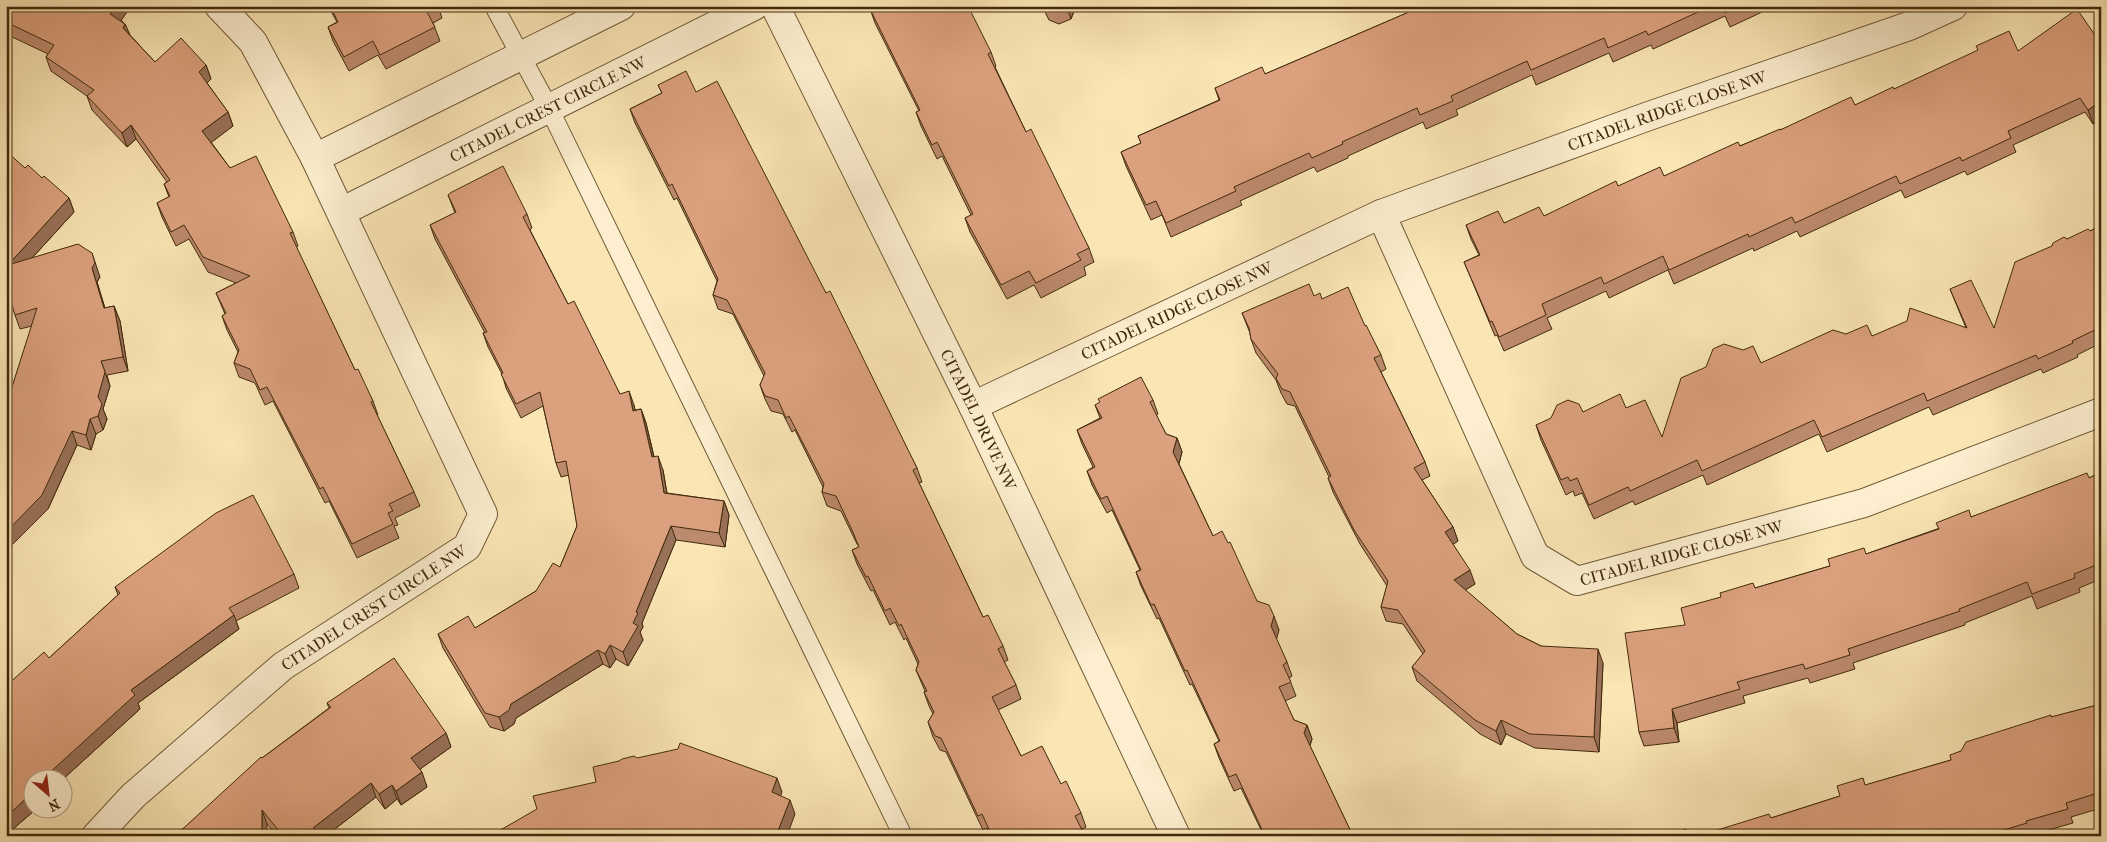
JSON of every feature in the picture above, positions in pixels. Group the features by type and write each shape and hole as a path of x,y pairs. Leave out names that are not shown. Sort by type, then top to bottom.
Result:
{"street":[{"name":"CITADEL CREST CIRCLE NW","path":"96,836 133,796 283,666 467,547 483,514 315,158 253,42 219,6"},
{"path":"315,158 621,6"},
{"name":"CITADEL CREST CIRCLE NW","path":"341,212 754,6"},
{"name":"CITADEL DRIVE NW","path":"775,6 973,406 1176,836"},
{"name":"CITADEL RIDGE CLOSE NW","path":"973,406 1380,214 1646,117 1908,26 1953,6"},
{"name":"CITADEL RIDGE CLOSE NW","path":"1380,214 1535,556 1577,581 1864,503 2101,412"}],"lane":[{"path":"494,6 549,108 903,836"}],"building":[{"path":"6,6 116,6 110,14 125,24 123,28 155,62 181,38 206,65 199,72 228,112 202,131 230,168 256,156 293,232 290,233 355,370 358,369 373,401 371,402 414,492 389,504 393,511 388,513 393,524 352,544 323,487 320,489 267,387 260,390 250,369 234,363 239,350 222,316 226,313 216,293 250,276 203,257 184,225 171,232 157,203 170,196 164,184 170,180 131,125 122,133 87,96 94,90 46,57 54,45 6,22"},
{"path":"330,6 433,6 426,10 435,27 380,55 373,41 344,57 328,27 338,22"},
{"path":"875,6 968,6 991,52 988,54 1026,132 1031,129 1089,248 1077,254 1081,260 1036,283 1029,271 1001,285 965,218 973,214 937,142 932,145 916,112 920,110 870,9"},
{"path":"1045,6 1062,6 1054,10"},
{"path":"1423,6 1711,6 1648,35 1646,31 1608,48 1604,38 1531,70 1527,61 1451,96 1453,101 1420,115 1417,108 1342,142 1343,144 1312,158 1309,153 1234,187 1236,191 1166,223 1156,201 1146,205 1121,152 1141,143 1138,136 1220,100 1215,88 1262,67 1265,74"},
{"path":"1722,6 1740,6 1725,13"},
{"path":"2077,9 2099,41 2097,43 2101,49 2101,101 2088,110 2080,98 2008,131 2011,138 1962,161 1960,157 1900,184 1896,176 1795,223 1792,217 1749,237 1748,234 1669,270 1663,256 1604,284 1601,277 1542,304 1546,315 1499,337 1492,321 1490,322 1464,262 1480,255 1466,225 1498,211 1504,223 1539,207 1544,216 1616,181 1618,186 1660,167 1664,176 1738,142 1740,146 1780,130 1851,97 1855,105 1893,87 1894,89 1978,50 1976,46 2009,31 2018,51"},
{"path":"686,71 696,92 717,81 826,293 830,291 917,468 913,470 983,617 988,615 1003,646 998,649 1016,685 992,697 1021,756 1042,746 1061,784 1066,781 1081,813 1075,816 1085,836 992,836 982,814 978,816 941,738 935,736 928,722 934,712 924,692 927,691 916,670 919,662 901,624 899,626 890,608 885,611 868,576 866,577 852,550 859,547 836,496 822,492 824,484 789,416 786,418 778,400 765,396 760,385 765,373 727,300 713,295 718,279 672,184 669,186 630,109 662,93 658,85"},
{"path":"6,151 25,168 28,165 42,178 44,176 69,198 8,265 78,244 92,253 95,263 92,268 104,308 114,306 123,357 101,361 105,372 98,397 102,404 98,416 90,419 86,435 72,431 42,495 6,532 6,406 37,308 15,315 6,285"},
{"path":"503,166 527,214 523,217 568,304 574,301 620,394 629,391 633,411 641,409 652,457 658,456 664,493 724,501 719,533 671,526 636,612 638,613 633,623 638,626 623,652 610,645 605,654 598,650 511,704 509,710 499,717 485,713 438,634 468,616 475,628 536,591 553,563 560,567 577,526 566,461 556,463 540,392 516,404 483,333 487,332 430,225 456,212 448,195 450,193"},
{"path":"2101,226 2101,327 2072,341 2073,343 2038,359 2036,355 1927,401 1924,393 1822,437 1814,420 1702,471 1697,460 1630,491 1628,487 1589,505 1577,478 1570,481 1568,477 1561,480 1536,425 1551,418 1557,405 1568,400 1579,404 1583,412 1620,394 1626,408 1645,400 1662,437 1681,378 1706,367 1713,349 1724,344 1743,350 1753,346 1761,363 1833,330 1846,334 1867,325 1872,336 1907,321 1910,308 1967,328 1950,289 1971,280 1994,328 2015,262 2052,246 2053,243 2064,237 2067,239 2088,229 2090,231"},
{"path":"1309,284 1314,296 1320,293 1322,299 1348,287 1365,326 1381,355 1374,358 1425,462 1414,468 1453,527 1445,532 1470,570 1454,580 1517,634 1541,646 1598,649 1594,737 1530,734 1501,720 1496,731 1475,720 1412,667 1425,651 1398,610 1381,607 1388,581 1354,530 1328,478 1331,476 1290,392 1282,389 1276,378 1278,374 1251,339 1249,328 1242,313"},
{"path":"1141,377 1153,400 1150,402 1166,434 1177,438 1173,452 1213,536 1222,531 1228,543 1230,542 1257,601 1269,605 1274,616 1271,626 1287,662 1283,665 1291,682 1279,687 1294,720 1307,725 1304,733 1353,836 1265,836 1236,774 1229,777 1214,744 1220,741 1154,604 1151,605 1136,572 1141,570 1107,496 1101,499 1087,471 1095,467 1077,430 1102,418 1095,405 1100,402 1098,399"},
{"path":"2101,472 2101,563 2074,574 2075,578 2032,594 2027,582 1959,609 1960,611 1848,649 1850,655 1805,669 1803,664 1737,682 1740,689 1672,709 1674,728 1639,732 1625,633 1685,625 1681,608 1721,597 1720,593 1753,583 1755,588 1830,566 1828,559 1864,548 1866,554 1939,529 1936,523 1969,510 1971,517 2087,473 2089,478"},
{"path":"253,495 294,574 229,608 234,615 131,690 135,695 52,770 22,770 22,802 6,817 6,686 44,652 49,658 120,593 115,587 216,513"},
{"path":"394,658 446,733 411,758 422,772 396,791 392,785 379,794 371,783 313,828 317,832 313,836 283,836 262,810 262,836 175,836 261,757 331,707 327,703"},
{"path":"2101,704 2101,792 2066,803 2068,809 2026,821 2027,823 1984,836 1698,836 1769,814 1771,818 1840,796 1837,786 1863,778 1865,785 1951,760 1950,755 1961,751 1966,742 2051,715 2051,717"},
{"path":"680,743 777,778 772,792 790,800 776,836 490,836 537,809 533,796 596,782 593,767 634,756 637,758 678,749"},
{"path":"1686,829 1687,836 1664,836"}]}
